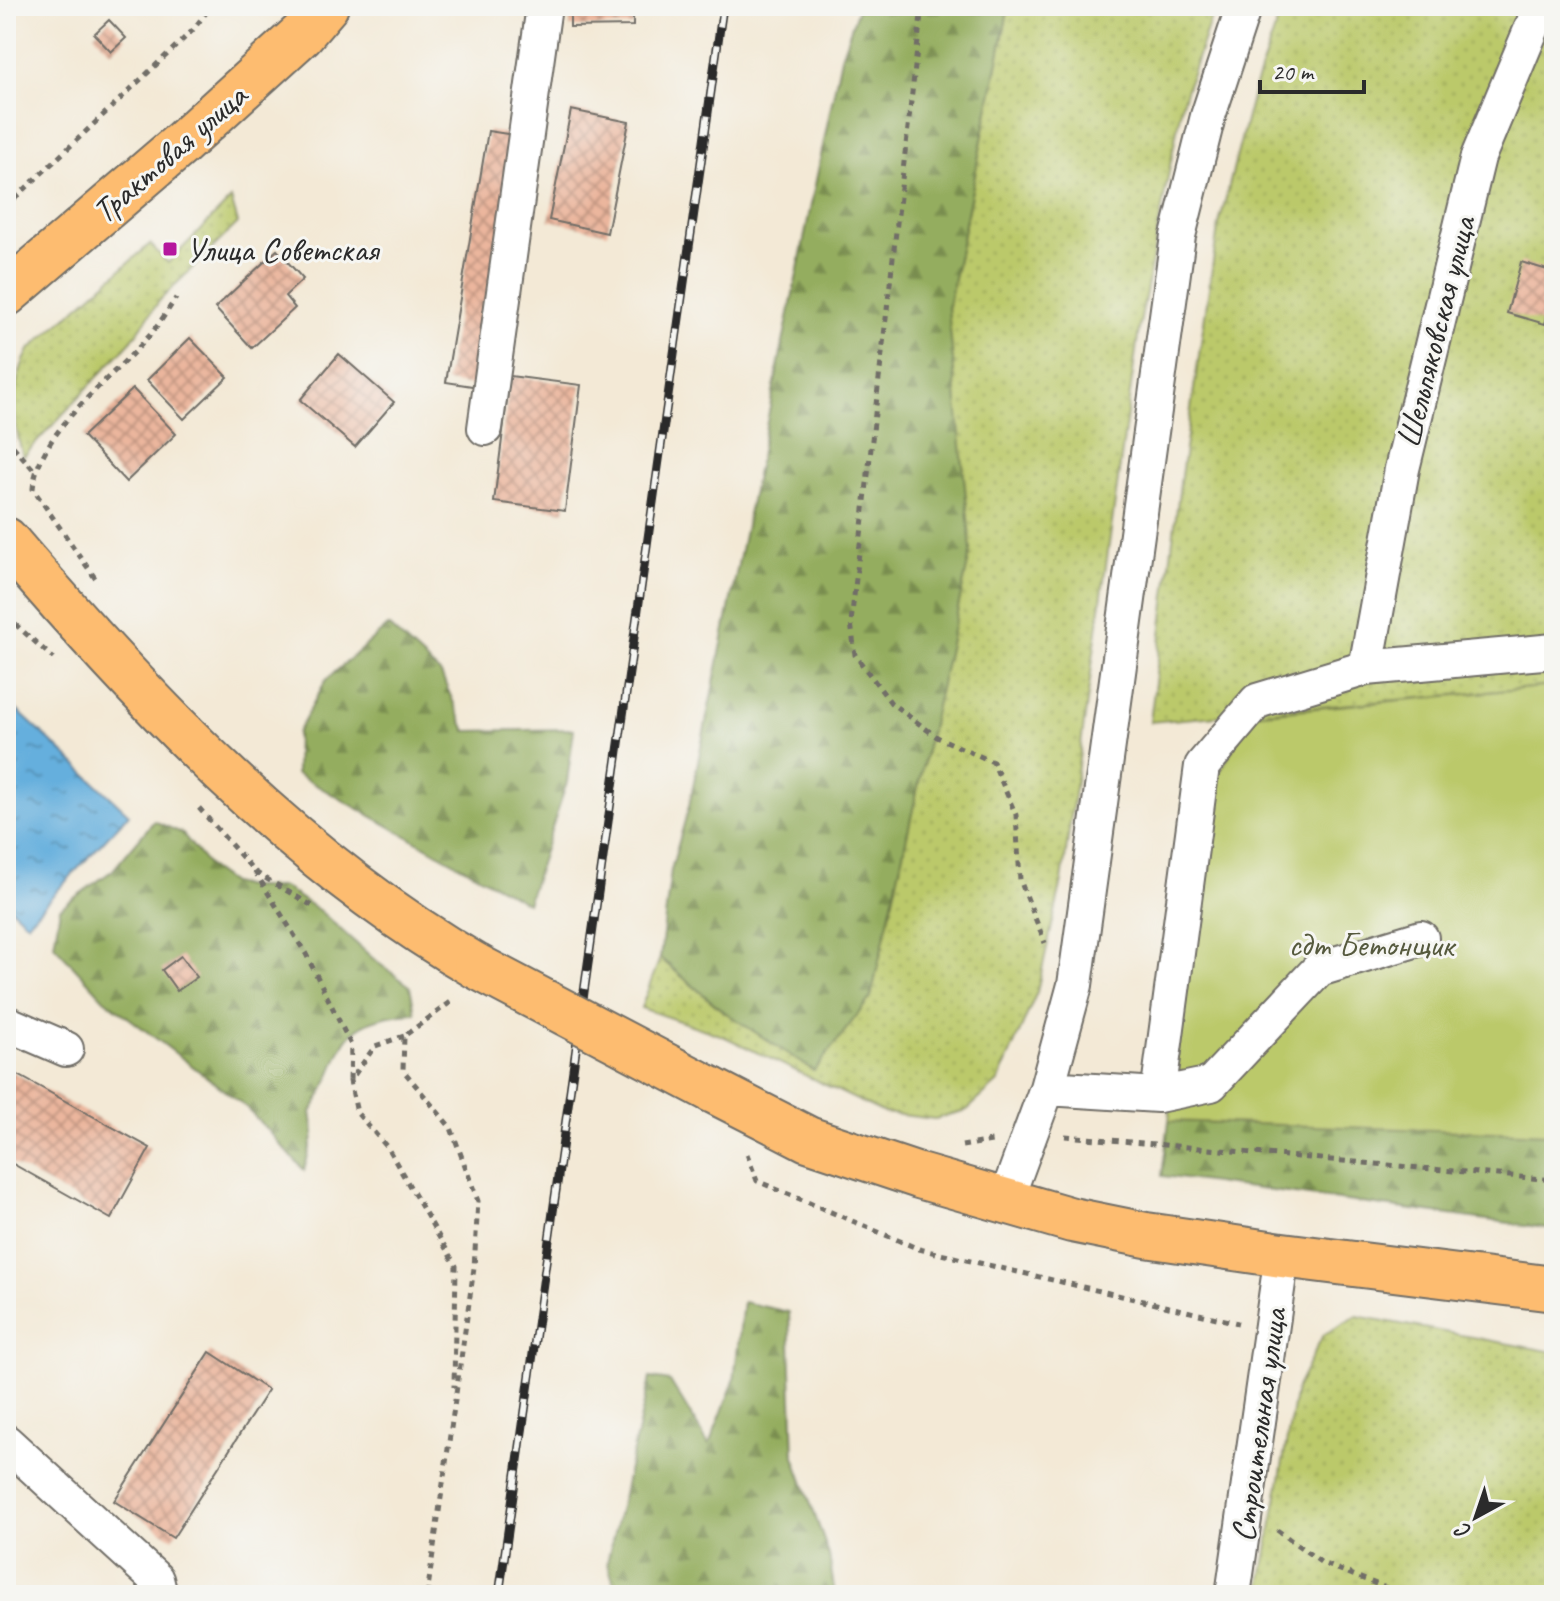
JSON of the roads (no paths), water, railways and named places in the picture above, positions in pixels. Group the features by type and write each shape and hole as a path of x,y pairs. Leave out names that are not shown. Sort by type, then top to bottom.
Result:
{"main road":[{"name":"Трактовая улица","path":"10,297 302,34 326,6"},
{"path":"19,498 47,588"},
{"path":"6,540 206,757 325,860 428,937 462,976 712,1090 808,1139 1005,1202 1146,1235 1554,1289"},
{"path":"6,560 47,588"}],"street":[{"path":"485,428 544,6"},
{"path":"1005,1202 1047,1088 1075,985 1178,236 1208,116 1244,6"},
{"name":"Шельпяковская улица","path":"1366,668 1402,469 1478,157 1541,6"},
{"path":"1158,1095 1202,766 1257,701 1366,668 1554,651"},
{"path":"1047,1088 1158,1095 1211,1084 1319,969 1421,938"},
{"path":"6,1023 66,1049"},
{"name":"Строительная улица","path":"1233,1595 1282,1255"},
{"path":"6,1442 156,1579 160,1595"}],"water":[{"path":"6,700 129,814 27,923 6,904"}],"railway":[{"path":"499,1595 723,6"}],"place":[{"name":"Улица Советская","path":"170,249"}],"park label":[{"name":"сдт Бетонщик","path":"1371,944"}]}
